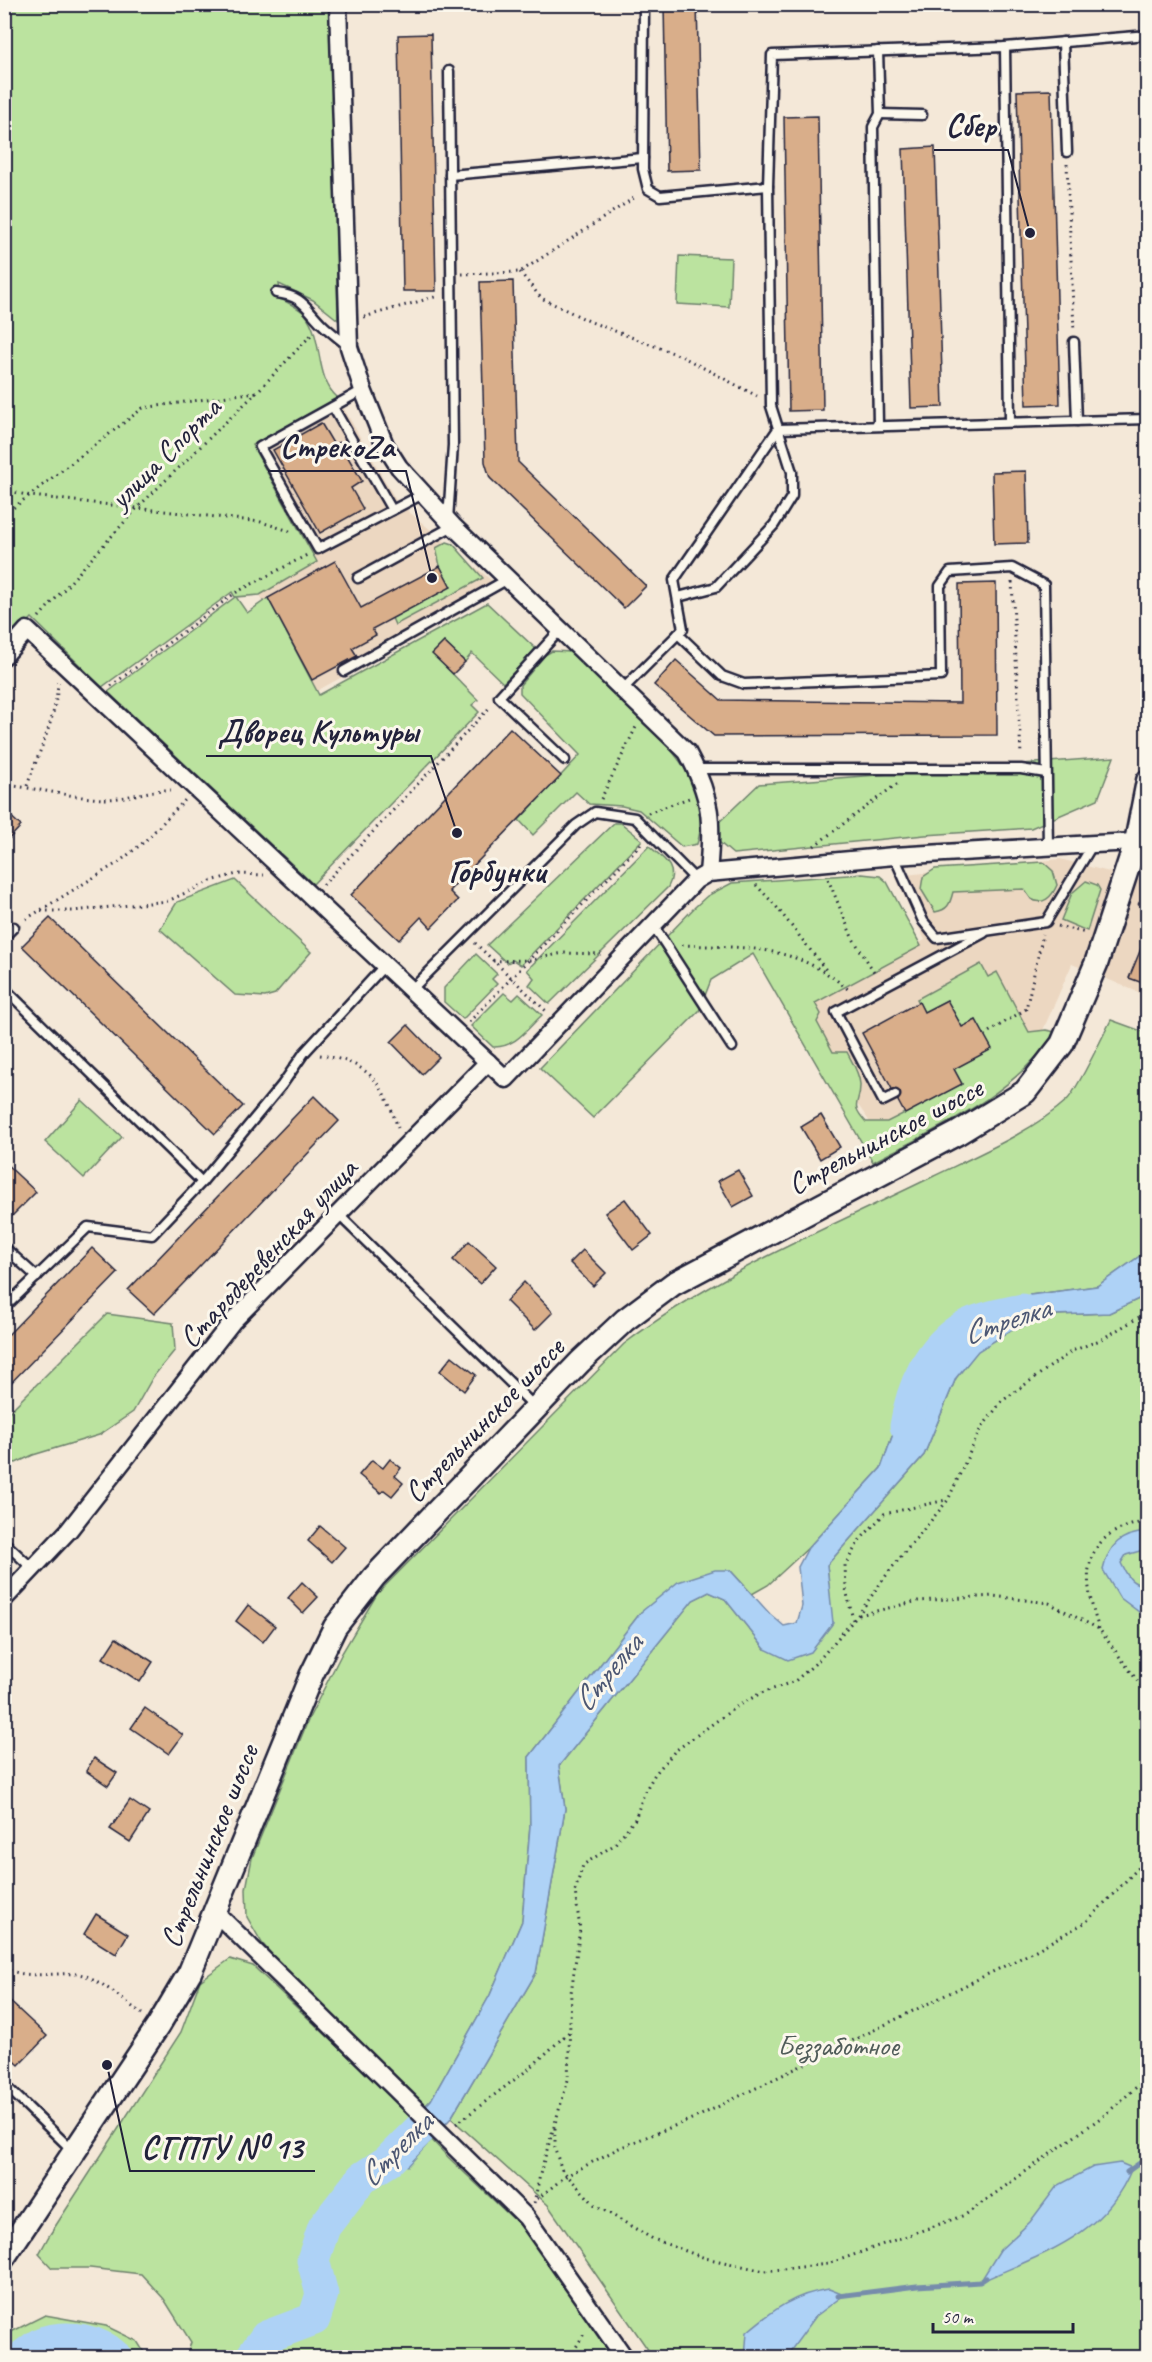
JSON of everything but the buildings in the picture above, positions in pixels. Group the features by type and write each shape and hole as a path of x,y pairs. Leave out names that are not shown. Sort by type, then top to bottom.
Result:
{"main road":[{"name":"Стрельнинское шоссе","path":"4,2257 158,2026 190,1972 311,1676 335,1627 374,1577 625,1320 673,1284 958,1133 1025,1092 1062,1044 1096,964 1142,845 1148,781"}],"street":[{"path":"4,656 27,630 506,1079 702,876 712,831 706,791 687,752 624,688 451,523 399,467 385,445 349,347 338,4"},
{"path":"702,876 789,865 894,856 1094,844 1142,845"},
{"name":"Стародеревенская улица","path":"4,1599 69,1530 232,1322 488,1062"},
{"path":"216,1912 440,2135 526,2217 626,2358"}],"lane":[{"path":"644,4 643,158 648,189 660,196 768,186"},
{"path":"678,597 716,587 774,525 792,496 792,471 771,406 768,186 772,55 1005,47 1148,36"},
{"path":"1063,42 1067,152"},
{"path":"1005,47 1010,420"},
{"path":"878,51 880,114 873,127 878,426"},
{"path":"358,578 451,523 453,445 449,71"},
{"path":"880,114 922,115"},
{"path":"450,175 643,158"},
{"path":"276,293 290,295 309,307 321,323 349,347"},
{"path":"1074,342 1077,421"},
{"path":"363,390 260,447 318,549 423,494"},
{"path":"333,407 392,510"},
{"path":"778,429 1010,420 1148,419"},
{"path":"624,688 683,629 674,580 778,429"},
{"path":"678,634 722,676 744,684 941,676 940,586 950,572 1012,568 1044,585 1048,847"},
{"path":"344,671 508,579"},
{"path":"561,629 499,697 565,760"},
{"path":"697,770 918,768 1022,769 1046,773"},
{"path":"411,990 576,825 595,812 635,818 702,876"},
{"path":"937,938 1046,922 1094,844"},
{"path":"894,856 923,921 937,938 945,954"},
{"path":"653,925 732,1047"},
{"path":"4,937 14,927"},
{"path":"895,1095 883,1101 837,1012 989,930"},
{"path":"4,1308 87,1227 152,1235 202,1182 282,1085 304,1053 385,965"},
{"path":"4,988 202,1182"},
{"path":"339,1215 537,1408"},
{"path":"4,1247 37,1277"},
{"path":"4,1542 33,1569"},
{"path":"4,2084 73,2151"}],"path":[{"path":"1067,152 1074,342"},
{"path":"452,274 520,272 648,189"},
{"path":"520,272 541,298 630,338 681,356 771,406"},
{"path":"348,322 452,294"},
{"name":"улица Спорта","path":"27,630 137,508 257,392 321,323"},
{"path":"4,515 143,408 257,392"},
{"path":"4,490 31,496 261,522 293,532"},
{"path":"97,696 235,593 312,552"},
{"path":"1012,568 1022,769"},
{"path":"27,786 57,705 59,660"},
{"path":"315,893 499,697"},
{"path":"595,812 645,709"},
{"path":"789,865 918,768"},
{"path":"4,785 27,786 67,795 109,799 170,789"},
{"path":"635,818 706,791"},
{"path":"14,927 119,862 144,842 182,802"},
{"path":"457,1034 513,979 651,833"},
{"path":"41,911 73,911 168,901 212,881 237,874 286,873"},
{"path":"826,873 852,937 874,973"},
{"path":"753,879 828,972 843,985"},
{"path":"984,1035 1026,1009 1046,922"},
{"path":"467,935 559,1024"},
{"path":"666,944 763,949 797,958 828,972"},
{"path":"493,960 531,960 563,953 597,955 609,952"},
{"path":"304,1053 346,1059 364,1069 379,1085 397,1126 403,1150"},
{"path":"537,2199 541,2170 568,2080 567,2055 571,1993 580,1929 575,1891 583,1865 614,1845 635,1819 645,1791 655,1774 675,1751 736,1707 759,1694 795,1681 817,1662 854,1620 890,1570 948,1500 980,1430 1002,1401 1072,1351 1100,1340 1148,1312"},
{"path":"854,1620 846,1589 845,1564 859,1541 884,1515 948,1500"},
{"path":"1148,1521 1126,1525 1110,1532 1099,1543 1092,1555 1088,1596 1100,1629 1148,1695"},
{"path":"858,1615 918,1601 993,1596 1049,1603 1100,1629"},
{"path":"526,2217 537,2199 566,2176 619,2148 699,2116 1027,1955 1086,1922 1148,1858"},
{"path":"4,1968 19,1975 40,1977 80,1974 109,1990 158,2026"},
{"path":"440,2135 530,2068 570,2031"},
{"path":"555,2123 555,2150 566,2176 595,2205 653,2239 705,2258 765,2271 828,2264 965,2215 1106,2114 1141,2083 1148,2073"},
{"path":"575,2358 575,2349 596,2315"}],"shaded area":[{"path":"338,398 397,502 502,589 313,693 260,595 316,562 252,445"},
{"path":"1060,859 1147,882 1147,996 1072,964 1033,1053 882,1139 790,1009 925,940 895,876"}],"green space":[{"path":"4,5 330,5 338,320 313,300 279,284 281,299 303,312 311,324 325,380 330,390 338,398 252,445 317,562 260,595 236,597 247,613 268,598 319,695 487,603 536,649 503,683 472,653 465,662 444,642 433,654 478,700 472,705 479,712 313,884 108,692 235,597 232,592 102,687 32,618 5,645"},
{"path":"679,256 731,258 729,307 677,304"},
{"path":"447,542 453,544 483,578 395,625 392,618 450,587 440,566 436,548"},
{"path":"552,651 572,652 657,734 685,769 694,785 700,807 701,822 697,844 682,847 639,810 622,806 589,804 576,792 533,835 519,820 580,755 520,693 520,685 545,655"},
{"path":"1114,757 1098,799 1031,828 925,835 733,854 719,842 716,825 759,784"},
{"path":"614,823 621,823 642,840 521,965 513,960 507,963 487,945"},
{"path":"649,846 671,868 672,874 668,887 549,1004 529,985 534,978 527,970"},
{"path":"1043,862 1053,871 1057,885 1050,897 1043,901 1031,899 1024,889 953,892 948,906 935,912 921,889 923,877 935,869"},
{"path":"862,874 880,876 887,882 921,946 815,1003 821,1014 817,1022 833,1052 847,1052 857,1071 860,1091 856,1107 866,1122 887,1122 962,1084 954,1069 991,1049 976,1020 962,1027 947,1000 924,1012 917,999 981,964 988,977 997,972 1029,1032 1046,1030 1056,1032 1019,1074 973,1108 873,1162 753,954 711,980 699,1011 593,1118 540,1068 707,896 732,883"},
{"path":"235,880 311,952 275,994 265,997 235,995 160,929 177,902"},
{"path":"1086,881 1097,885 1100,890 1087,931 1061,920 1072,893"},
{"path":"476,954 497,974 492,979 497,984 463,1019 444,1002 444,988"},
{"path":"504,993 513,1000 519,994 542,1015 514,1041 493,1047 471,1026"},
{"path":"1111,1020 1147,1033 1147,1251 1097,1286 1030,1295 965,1330 927,1363 900,1414 881,1468 808,1548 768,1585 752,1594 730,1570 641,1612 529,1757 530,1826 522,1921 490,1995 431,2100 424,2107 283,1968 262,1943 247,1917 246,1889 252,1858 309,1718 342,1653 377,1594 624,1344 697,1295 735,1273 984,1152 1037,1123 1072,1094"},
{"path":"82,1100 122,1137 84,1178 45,1142"},
{"name":"Беззаботное","path":"1147,1295 1147,2357 653,2357 548,2205 451,2118 536,1973 565,1809 559,1766 693,1600 709,1592 725,1599 765,1649 832,1623 827,1565 924,1455 956,1378 978,1350 1012,1330 1054,1315 1109,1313"},
{"path":"107,1314 173,1323 175,1350 153,1377 133,1412 99,1435 33,1455 16,1463 5,1460 5,1416"},
{"path":"230,1959 253,1966 383,2089 448,2157 525,2230 612,2357 187,2357 191,2342 164,2299 141,2274 90,2268 52,2268 39,2254 49,2236 181,2032 200,1981"},
{"path":"45,2315 106,2326 137,2341 147,2357 5,2357 5,2335"}],"water":[{"path":"1147,1251 1147,1295 1109,1313 1054,1315 1012,1330 978,1351 956,1378 924,1455 827,1565 833,1623 811,1652 788,1660 765,1649 725,1599 709,1592 693,1600 559,1766 565,1809 536,1973 451,2118 408,2166 388,2161 403,2129 431,2100 490,1995 522,1921 530,1826 529,1757 641,1612 678,1582 715,1570 730,1570 784,1626 797,1623 802,1606 798,1567 808,1548 881,1468 900,1414 927,1364 965,1330 1030,1295 1097,1286"},
{"path":"1147,1532 1147,1549 1126,1555 1121,1563 1134,1582 1147,1585 1147,1618 1119,1597 1103,1570 1109,1553 1118,1542 1130,1535"},
{"path":"1120,2163 1132,2168 1120,2192 1088,2227 1048,2251 980,2282 1000,2250 1030,2222 1057,2186 1093,2167"},
{"path":"829,2289 844,2295 816,2316 786,2357 745,2357 747,2332 785,2304 816,2291"}],"waterway":[{"name":"Стрелка","path":"906,1426 918,1383 932,1357 941,1346 952,1335 970,1324 1022,1310"},
{"name":"Стрелка","path":"251,2358 266,2337 314,2319 322,2294 313,2260 324,2227 362,2178 388,2161 420,2129"},
{"path":"1127,2172 1148,2157"},
{"path":"838,2296 917,2286 980,2282 986,2278"},
{"name":"Стрелка","path":"21,2358 42,2343 64,2339 92,2343 117,2358"}],"place":[{"name":"Сбер","path":"1030,233"},
{"name":"СтрекоZа","path":"432,578"},
{"name":"Дворец Культуры","path":"457,833"},
{"name":"СГПТУ N⁰ 13","path":"107,2065"}],"district":[{"name":"Горбунки","path":"497,870"}]}
